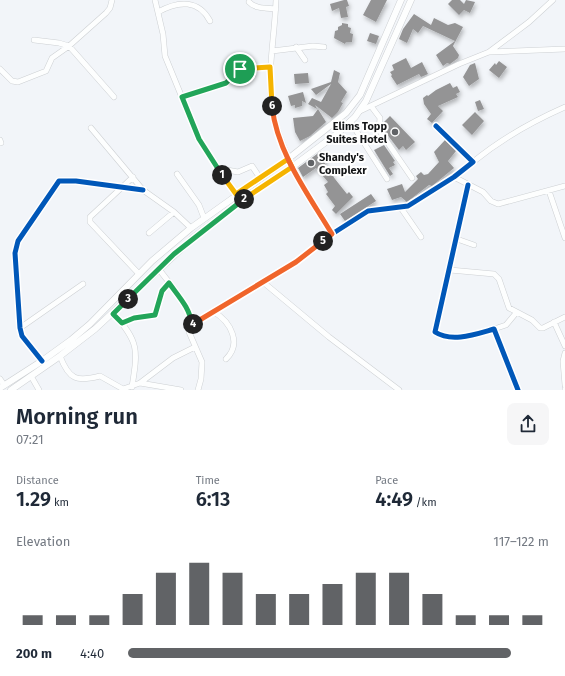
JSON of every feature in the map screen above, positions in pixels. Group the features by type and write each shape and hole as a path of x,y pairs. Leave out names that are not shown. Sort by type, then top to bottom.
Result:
{"main road":[{"path":"1,384 42,361 90,324 139,274 190,228 236,194 288,159 346,113 355,103 362,91 401,0"},
{"path":"11,390 60,356 113,314 194,237 240,202 292,167 338,133 360,111 410,0"}],"street":[{"path":"0,69 12,81 21,82 46,71 52,58 69,46 106,13 110,8 112,0"},
{"path":"155,0 165,56 199,139 236,194"},
{"path":"276,0 270,67 273,117 292,167 332,234"},
{"path":"360,111 459,64 489,52 529,22 553,0"},
{"path":"249,2 259,7 276,9"},
{"path":"158,12 176,4 192,3 203,8 210,21"},
{"path":"34,40 59,43 69,46 114,97"},
{"path":"272,51 296,47 324,47"},
{"path":"296,47 305,60"},
{"path":"489,52 565,49"},
{"path":"182,97 226,83 240,69 270,67"},
{"path":"370,106 380,118 379,130 412,178"},
{"path":"192,325 296,262 332,234 368,211 408,206 454,177 494,145 518,130 565,107"},
{"path":"350,121 387,179"},
{"path":"436,126 473,162"},
{"path":"91,128 143,190 174,212 190,228"},
{"path":"227,170 238,172 252,166 260,178"},
{"path":"177,174 199,205 204,218"},
{"path":"133,177 90,217 90,222 139,274"},
{"path":"454,177 483,192 491,201 498,204 565,186"},
{"path":"42,361 22,336 20,328 15,253 18,241 59,181 76,181 143,190"},
{"path":"468,185 435,332 447,337 457,337 494,329 506,325 516,313"},
{"path":"549,191 565,238"},
{"path":"401,208 422,237"},
{"path":"149,233 174,212"},
{"path":"457,239 474,245"},
{"path":"159,269 190,314 192,325 189,332 202,362 201,379 198,390"},
{"path":"450,270 494,274 499,279 506,305 516,313 532,320 540,328 543,328 565,317"},
{"path":"263,282 329,337 399,390"},
{"path":"122,323 134,318 155,315 162,291 169,283"},
{"path":"20,328 83,284"},
{"path":"214,312 228,323 234,341 232,351 226,359"},
{"path":"113,314 131,335 136,349 132,386"},
{"path":"554,322 565,346"},
{"path":"494,329 518,390"},
{"path":"60,356 67,370 74,377 84,380 100,376 123,390 140,383 172,358 195,347"},
{"path":"565,353 563,361 565,385"},
{"path":"32,376 39,390"},
{"path":"140,383 181,390"}],"building":[{"path":"347,0 349,6 346,7 348,17 341,18 339,8 332,11 330,4"},
{"path":"371,0 387,0 376,22 363,15"},
{"path":"452,0 460,0 464,4 466,0 475,2 470,13 464,10 459,15 448,4"},
{"path":"414,14 431,25 434,18 448,25 455,23 463,27 453,46 459,55 458,58 450,64 447,63 443,66 436,55 455,41 423,26 418,33 413,29 407,43 399,39 403,29"},
{"path":"342,23 348,24 348,27 351,28 350,33 353,34 352,42 346,42 345,44 334,38 335,31 338,30 338,27 342,25"},
{"path":"370,33 379,36 376,44 367,41"},
{"path":"406,58 411,68 422,62 428,74 421,77 419,74 397,85 390,72 394,70 392,65"},
{"path":"499,61 507,67 499,78 489,70"},
{"path":"475,63 479,79 469,86 463,77 470,65"},
{"path":"334,70 340,73 338,82 347,92 341,102 343,103 338,112 332,118 315,105 317,109 308,104 312,98 321,102 331,84 316,95 311,89 331,82"},
{"path":"308,73 309,83 295,84 294,74"},
{"path":"450,83 453,88 457,86 460,92 456,94 458,97 438,106 443,111 432,123 427,119 431,114 424,104 423,98"},
{"path":"303,92 306,103 302,101 302,106 295,108 295,105 291,106 288,96"},
{"path":"480,100 484,109 478,111 475,102"},
{"path":"318,109 326,122 310,136 300,141 295,132 293,118 313,116"},
{"path":"475,112 484,121 472,135 462,125"},
{"name":"Elims Topp Suites Hotel","path":"390,116 415,142 406,150 403,146 399,150 383,129 387,125 384,122"},
{"path":"445,140 456,151 448,161 454,168 432,186 429,185 407,202 401,197 392,200 387,189 402,184 405,192 418,179 416,176 421,172 424,175 428,174 439,162 434,152"},
{"path":"384,145 395,161 393,162 395,165 389,168 393,174 390,176 374,150"},
{"path":"321,151 327,159 324,162 335,179 347,194 349,192 353,197 336,214 332,210 335,206 326,194 328,192 324,185 328,182 316,168 303,177 298,168"},
{"path":"371,194 376,201 345,221 340,214"}],"cycle path":[{"path":"192,325 296,262 332,234 368,211 408,206 454,177 473,162 436,126"},
{"path":"42,361 22,336 20,328 15,253 18,241 59,181 76,181 143,190"},
{"path":"468,185 435,332 449,337 456,337 472,335 494,329 518,390"}],"place":[{"name":"Elims Topp Suites Hotel","path":"395,132"},
{"name":"Shandy's Complexr","path":"311,163"}],"route":[{"path":"240,69 231,80 226,83 182,97 199,139 219,172 236,194 288,159 292,167 240,202 174,254 113,314 122,323 138,317 151,317 155,315 157,312 160,295 169,283 186,306 190,314 192,325 296,262 332,234 288,159 273,117 270,67 240,69"}]}
